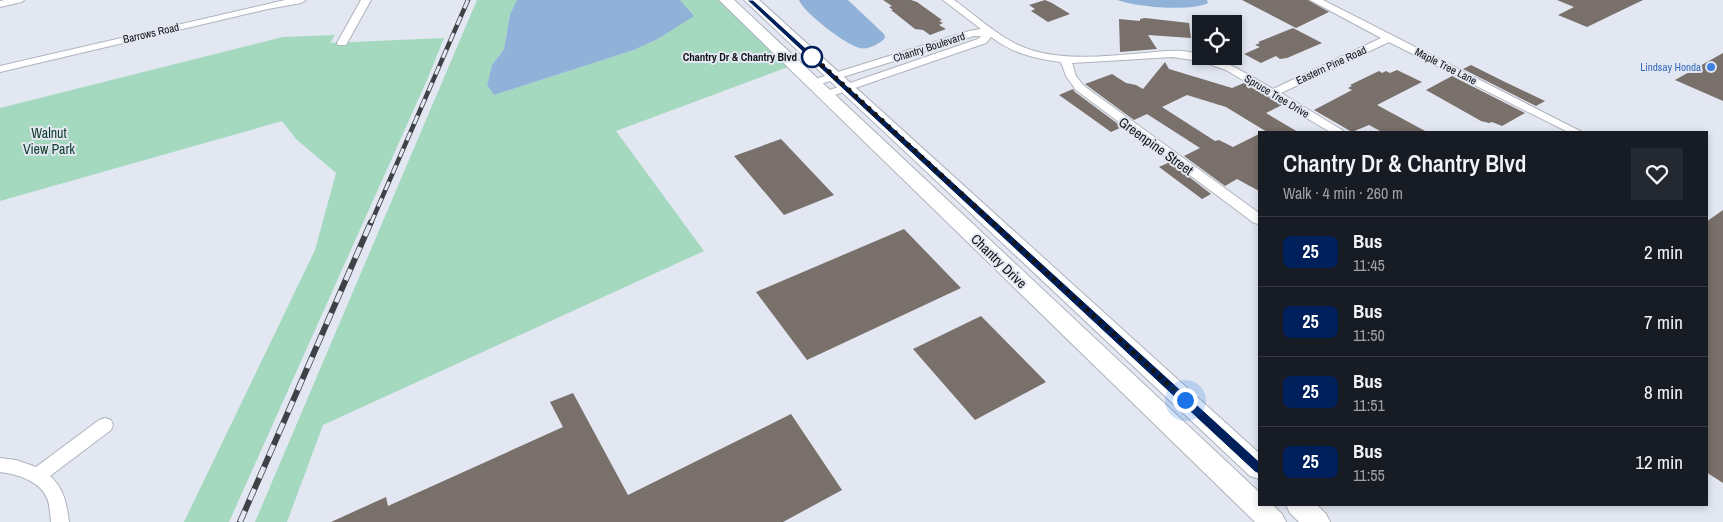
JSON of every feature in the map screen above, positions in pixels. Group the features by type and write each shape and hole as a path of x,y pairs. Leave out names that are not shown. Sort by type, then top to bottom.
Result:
{"street":[{"path":"0,4 19,0"},
{"name":"Barrows Road","path":"0,69 268,6 302,0"},
{"path":"342,42 366,0"},
{"name":"Chantry Drive","path":"726,0 1273,522"},
{"name":"Chantry Drive","path":"751,0 1258,467"},
{"path":"948,0 990,32"},
{"name":"Maple Tree Lane","path":"1315,0 1574,131"},
{"name":"Chantry Boulevard","path":"819,89 973,33 990,32"},
{"name":"Chantry Boulevard","path":"819,89 982,41 990,32"},
{"name":"Spruce Tree Drive","path":"990,32 1019,50 1066,60 1185,55 1214,61 1230,68 1336,131"},
{"name":"Eastern Pine Road","path":"1272,93 1389,38"},
{"name":"Greenpine Street","path":"1066,60 1071,76 1080,88 1258,219"},
{"path":"37,476 105,425"},
{"path":"0,465 21,469 37,476 49,486 56,496 60,522"},
{"path":"1300,506 1317,522"}],"green space":[{"path":"477,0 517,0 510,14 504,49 492,65 487,85 494,95 634,50 658,39 693,16 680,0 719,0 788,67 616,131 704,251 323,425 287,522 255,522"},
{"name":"Walnut View Park","path":"335,35 330,43 444,38 427,80 229,522 184,522 315,250 336,173 296,139 282,121 0,201 0,108 283,37"}],"water":[{"path":"517,0 680,0 694,16 658,39 634,50 494,95 487,85 492,65 504,49 510,14"},
{"path":"799,0 848,0 884,34 885,38 870,47 860,48 854,46 817,20"},
{"path":"1117,0 1207,0 1208,3 1200,6 1177,8 1137,5"}],"building":[{"path":"883,0 911,0 917,2 942,20 939,21 943,23 939,25 946,29 930,35 923,30 915,29 891,10 893,10 889,7 892,6"},
{"path":"1045,0 1070,14 1048,22 1031,11 1035,9 1029,5"},
{"path":"1242,0 1308,0 1329,12 1296,28"},
{"path":"1557,0 1643,0 1587,27 1558,15 1574,7"},
{"path":"1119,19 1140,21 1140,19 1189,23 1191,38 1148,35 1157,49 1120,52"},
{"path":"1293,28 1322,43 1287,58 1280,59 1276,56 1261,63 1244,54 1260,47 1255,45 1260,43 1258,42"},
{"name":"Lindsay Honda","path":"1723,53 1723,101 1675,80"},
{"path":"1165,62 1169,69 1232,88 1244,83 1282,105 1266,113 1296,131 1265,131 1226,107 1187,95 1162,107 1215,141 1219,140 1233,147 1258,134 1258,190 1237,179 1225,186 1184,156 1200,148 1147,114 1134,120 1085,84 1112,74 1126,83 1143,89"},
{"path":"1471,65 1545,101 1536,106 1463,69"},
{"path":"1397,70 1422,82 1377,105 1425,131 1380,131 1369,125 1350,131 1314,110 1352,90 1348,88 1352,86 1350,85 1379,71 1390,73"},
{"path":"1452,76 1525,113 1502,126 1492,122 1489,123 1481,121 1426,90"},
{"path":"1073,89 1122,127 1111,132 1059,95"},
{"path":"781,139 834,195 784,215 734,156"},
{"path":"1170,162 1211,194 1202,199 1159,167"},
{"path":"1723,210 1723,483 1708,473 1708,221"},
{"path":"904,229 961,288 807,360 756,292"},
{"path":"981,316 1046,382 975,420 913,349"},
{"path":"573,393 628,495 791,414 842,490 783,522 331,522 386,497 388,506 563,427 550,402"}],"railway":[{"path":"371,223 468,0"},
{"path":"240,522 371,222"}],"bus line":[{"name":"25","path":"751,0 1258,467"}],"place":[{"name":"Chantry Dr & Chantry Blvd","path":"812,57"},
{"name":"Lindsay Honda","path":"1711,67"}],"route":[{"path":"812,57 811,55 1185,400"}]}
